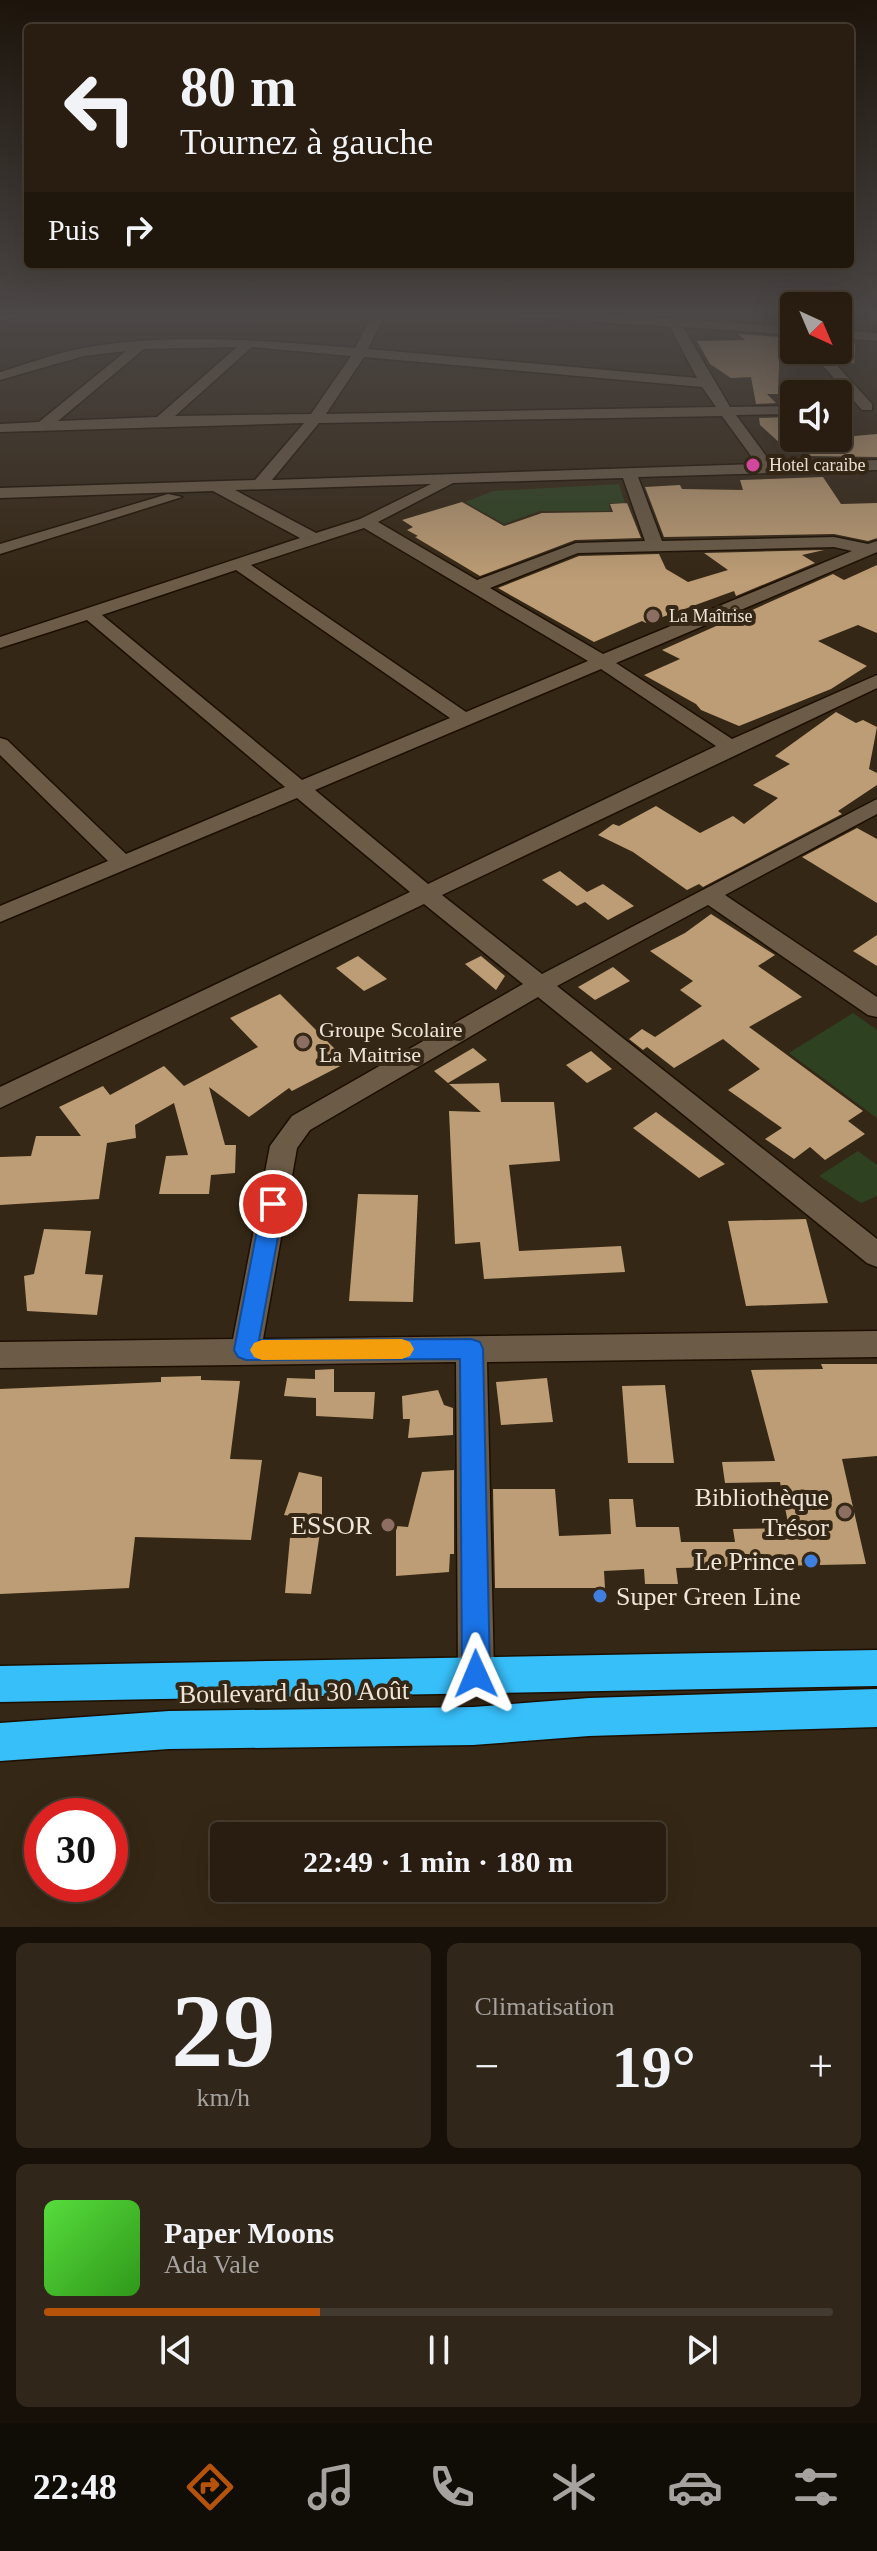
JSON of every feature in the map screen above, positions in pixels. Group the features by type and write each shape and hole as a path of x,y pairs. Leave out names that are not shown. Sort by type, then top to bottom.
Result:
{"highway":[{"name":"Boulevard du 30 Août","path":"0,1684 877,1668"},
{"name":"Boulevard du 30 Août","path":"0,1742 169,1730 473,1726 589,1717 877,1708"}],"street":[{"path":"43,426 72,402"},
{"path":"161,421 183,402"},
{"path":"259,485 329,402"},
{"path":"719,402 767,468"},
{"path":"0,428 161,421 780,411"},
{"path":"0,493 877,465"},
{"path":"629,473 655,545"},
{"path":"0,643 366,522 451,480"},
{"path":"217,487 314,539"},
{"path":"4,547 198,488"},
{"path":"366,522 601,661 731,747"},
{"path":"476,587 576,548 834,542 872,547"},
{"path":"0,915 872,547"},
{"path":"238,564 464,719"},
{"path":"90,614 426,894 877,1255"},
{"path":"0,1098 731,747 877,681"},
{"path":"0,744 123,863"},
{"path":"246,1350 284,1146 301,1123 540,985 709,895 870,816"},
{"path":"709,895 877,1009"},
{"path":"0,1355 877,1344"},
{"path":"471,1349 476,1674"}],"green space":[{"path":"619,484 625,503 609,503 610,511 540,511 504,524 465,502 493,491"},
{"path":"853,1013 877,1030 877,1118 789,1053"},
{"path":"858,1151 877,1165 877,1196 861,1203 819,1176"}],"building":[{"path":"780,417 780,443 760,425 759,418"},
{"path":"877,434 877,457 807,456 803,452 852,452 852,437"},
{"path":"823,477 841,504 877,503 877,538 868,541 834,534 664,537 645,487 680,485 682,489 743,490 740,480"},
{"path":"462,502 504,526 542,513 613,512 610,504 627,503 641,538 575,540 480,576 415,537 418,536 407,530 413,527 402,520"},
{"path":"824,550 802,555 815,563 736,596 734,591 646,623 642,621 594,642 498,588 579,556 659,554 666,569 688,582 728,570 704,553"},
{"path":"877,565 877,633 858,625 818,641 867,666 831,689 739,726 701,710 696,704 644,675 680,659 662,650 833,574 844,580"},
{"path":"836,712 856,723 863,720 877,727 869,769 877,773 877,785 838,811 842,814 703,887 699,884 687,890 633,852 598,835 613,824 619,826 656,806 700,833 733,816 744,824 778,798 753,785 790,764 775,756"},
{"path":"857,828 877,839 877,903 802,857"},
{"path":"560,871 587,892 603,884 634,906 608,920 585,902 577,906 542,880"},
{"path":"711,914 775,955 758,966 802,997 749,1027 863,1111 848,1121 865,1134 825,1160 810,1147 794,1159 765,1139 782,1128 728,1090 760,1069 723,1039 674,1068 647,1047 643,1050 629,1039 642,1029 655,1037 702,1006 680,990 693,981 650,951 685,933"},
{"path":"877,935 877,966 853,951"},
{"path":"358,956 387,979 364,991 336,968"},
{"path":"481,956 505,976 496,990 465,964"},
{"path":"613,967 630,981 595,1000 578,987"},
{"path":"280,994 348,1062 292,1091 289,1088 249,1117 209,1087 225,1145 236,1145 235,1173 211,1175 209,1194 159,1194 166,1156 188,1155 174,1103 135,1125 136,1138 107,1143 99,1199 0,1205 0,1157 31,1156 36,1136 81,1136 59,1107 103,1086 110,1095 164,1066 184,1086 258,1047 230,1018"},
{"path":"473,1048 487,1060 448,1083 434,1071"},
{"path":"591,1051 612,1069 587,1083 566,1065"},
{"path":"499,1083 501,1102 554,1102 560,1161 509,1165 519,1251 621,1246 625,1272 484,1279 480,1242 455,1244 449,1111 481,1112 449,1084"},
{"path":"656,1112 725,1164 699,1178 633,1128"},
{"path":"358,1194 418,1195 413,1302 349,1301"},
{"path":"806,1219 828,1303 746,1306 728,1221"},
{"path":"44,1229 91,1231 85,1274 103,1275 97,1315 27,1311 24,1276 34,1274"},
{"path":"821,1364 877,1364 877,1456 842,1459 866,1564 676,1568 678,1584 645,1584 644,1569 604,1571 605,1588 495,1588 493,1489 555,1489 559,1536 611,1534 609,1499 633,1499 636,1527 679,1527 681,1542 735,1542 733,1529 789,1528 780,1482 725,1483 722,1462 775,1461 751,1370 823,1369"},
{"path":"334,1369 334,1392 375,1392 373,1419 316,1416 316,1398 284,1396 287,1378 315,1379 315,1370"},
{"path":"201,1376 201,1380 240,1381 230,1459 262,1460 251,1540 135,1537 129,1588 0,1594 0,1389 161,1382 161,1377"},
{"path":"547,1378 553,1422 501,1425 496,1382"},
{"path":"665,1385 674,1463 628,1463 622,1386"},
{"path":"438,1390 444,1405 453,1408 453,1435 408,1438 410,1419 403,1419 402,1396"},
{"path":"454,1470 454,1554 450,1554 449,1572 396,1576 396,1526 408,1527 422,1472"},
{"path":"299,1472 322,1477 322,1518 311,1594 285,1593 292,1516 284,1515"}],"slow traffic":[{"path":"262,1350 402,1349"}],"place":[{"name":"Hotel caraibe","path":"753,465"},
{"name":"La Maîtrise","path":"653,616"},
{"name":"Groupe Scolaire La Maitrise","path":"303,1042"},
{"name":"Bibliothèque Trésor","path":"845,1512"},
{"name":"ESSOR","path":"388,1525"},
{"name":"Le Prince","path":"811,1561"},
{"name":"Super Green Line","path":"600,1596"}],"route":[{"path":"273,1204 246,1350 471,1349 476,1674"}]}
